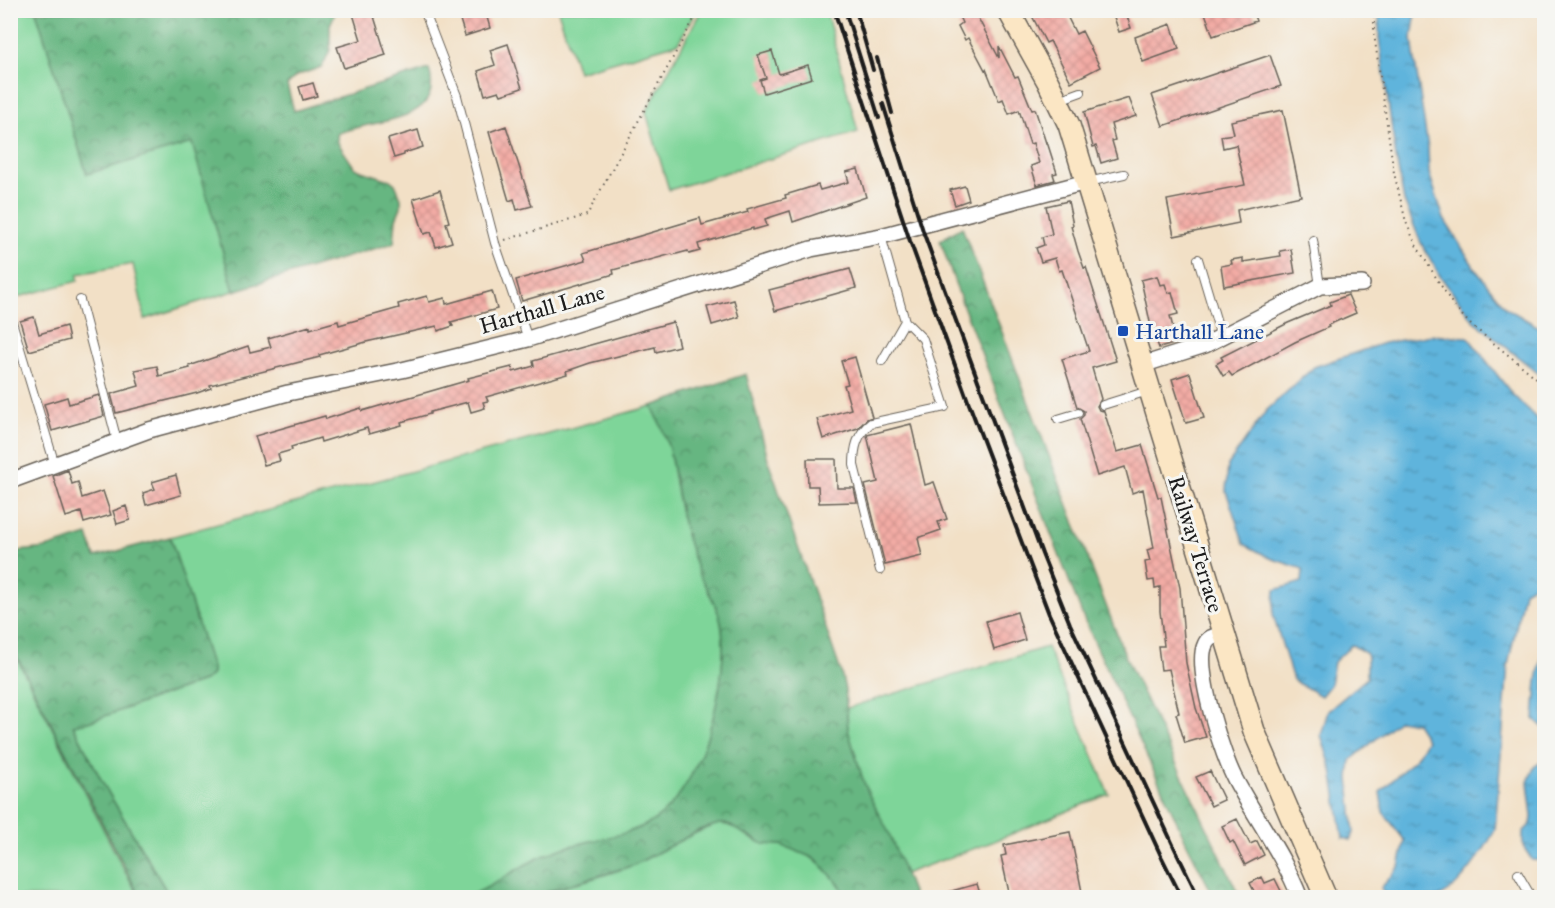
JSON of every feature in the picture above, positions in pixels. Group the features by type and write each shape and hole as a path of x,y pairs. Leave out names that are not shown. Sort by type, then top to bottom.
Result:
{"street":[{"name":"Railway Terrace","path":"1008,10 1069,125 1254,731 1326,897"},
{"name":"Harthall Lane","path":"10,481 149,430 288,393 402,370 528,339 811,249 881,236 1086,182"},
{"path":"1142,365 1191,350 1320,286 1362,284"},
{"path":"1223,634 1210,637 1205,643 1202,654 1208,698 1222,748 1235,780 1279,854 1300,897"}],"lane":[{"path":"424,10 457,96 495,243 528,339"},
{"path":"1058,101 1081,92"},
{"path":"1086,182 1124,174"},
{"path":"880,570 854,465 854,449 857,440 871,423 945,407 923,339 905,321 881,236"},
{"path":"1313,240 1320,286"},
{"path":"1198,259 1221,336"},
{"path":"80,300 117,441"},
{"path":"10,315 55,465"},
{"path":"882,361 905,321"},
{"path":"1103,405 1149,390"},
{"path":"1058,419 1078,413"},
{"path":"1518,873 1532,897"}],"path":[{"path":"495,243 587,215 699,10"},
{"path":"1374,10 1374,34 1394,173 1406,222 1416,245 1453,305 1470,324 1545,384"}],"green space":[{"path":"558,10 696,11 678,43 578,72"},
{"path":"10,11 36,11 87,174 192,142 234,291 145,319 133,264 78,274 78,281 11,299 10,197 16,195 10,162"},
{"path":"36,11 336,11 330,25 330,50 322,67 296,76 287,85 294,111 429,69 431,87 427,101 416,110 386,121 337,134 338,143 354,167 395,184 401,198 401,207 396,219 394,243 234,291 192,143 87,174"},
{"path":"701,11 826,11 858,132 669,190 646,112"},
{"path":"962,227 1126,658 1240,897 1214,897 1188,846 1083,617 940,240"},
{"path":"746,374 769,463 841,672 845,689 848,730 863,780 889,833 914,897 848,897 816,859 781,845 763,844 727,824 719,824 700,830 634,865 535,897 465,897 554,852 644,826 671,806 686,784 699,758 717,701 722,672 721,622 695,564 684,527 669,449 652,406"},
{"path":"652,406 669,449 680,512 693,558 719,615 723,645 722,672 710,731 686,785 671,806 644,826 554,852 465,897 170,897 105,787 73,724 88,722 206,680 212,674 170,537"},
{"path":"88,535 95,557 170,537 212,668 212,674 206,680 88,722 73,725 105,787 170,897 140,897 11,645 11,552 46,548"},
{"path":"10,645 125,872 140,897 11,897"},
{"path":"1047,647 1109,794 992,842 904,874 863,780 848,730 847,708"},
{"path":"719,824 731,826 761,843 790,848 810,857 828,870 848,897 535,898 635,864 697,832"}],"water":[{"path":"1379,11 1416,11 1412,38 1428,148 1429,173 1444,219 1476,270 1506,308 1544,330 1544,378 1473,320 1440,276 1421,243 1404,201 1396,158 1379,38"},
{"path":"1432,335 1468,337 1512,394 1544,426 1544,579 1524,591 1508,665 1495,830 1478,858 1454,887 1438,897 1413,899 1387,897 1381,888 1399,867 1405,841 1383,812 1380,792 1416,758 1427,740 1416,723 1399,720 1351,760 1349,778 1354,833 1351,840 1343,838 1332,770 1321,735 1328,711 1367,678 1367,654 1352,645 1334,662 1330,685 1321,696 1293,680 1273,615 1275,590 1302,582 1303,569 1270,558 1244,544 1226,491 1228,465 1266,411 1314,367 1384,343"},
{"path":"1544,647 1544,728 1534,719 1537,680"},
{"path":"1544,760 1543,861 1532,860 1523,846 1523,832 1531,824 1532,817 1528,782 1534,767"}],"building":[{"path":"372,10 386,55 344,68 337,47 361,40 353,14"},
{"path":"457,10 485,10 490,28 465,36"},
{"path":"956,10 972,10 999,58 999,46 1015,77 1018,76 1032,110 1035,109 1047,142 1057,173 1053,174 1055,180 1037,185 1031,166 1039,163 1019,110 1009,114 1003,99 999,101 986,69 968,38 965,40 958,26 962,23"},
{"path":"1029,10 1064,10 1076,34 1082,31 1100,67 1071,82 1050,41 1046,43"},
{"path":"1125,10 1131,28 1119,32 1113,14"},
{"path":"1204,10 1252,10 1256,21 1213,36"},
{"path":"1171,24 1179,49 1143,62 1135,37"},
{"path":"508,44 522,88 501,95 499,91 485,95 478,71 495,65 490,50"},
{"path":"772,51 779,74 808,65 812,78 764,93 760,80 766,78 758,55"},
{"path":"1270,55 1281,86 1163,126 1152,95"},
{"path":"313,83 317,96 303,100 299,87"},
{"path":"1129,98 1136,116 1111,124 1115,140 1112,141 1117,158 1101,163 1096,146 1093,147 1084,112"},
{"path":"1283,110 1301,196 1237,210 1239,223 1174,236 1167,200 1245,185 1236,145 1223,148 1221,136 1234,134 1231,121"},
{"path":"506,126 532,206 517,210 514,199 509,201 489,132"},
{"path":"418,130 423,147 394,158 388,139"},
{"path":"858,169 866,197 793,222 790,211 765,219 767,226 698,244 700,251 689,254 688,251 672,254 613,270 614,274 522,301 516,280 586,260 583,253 700,218 702,225 748,212 747,209 786,198 785,195 818,185 820,190 849,182 846,172"},
{"path":"965,186 969,200 955,205 950,190"},
{"path":"440,190 452,242 436,247 431,232 424,234 413,199"},
{"path":"1068,201 1073,225 1071,226 1078,251 1084,268 1086,267 1116,361 1092,368 1101,399 1097,406 1099,410 1104,411 1117,452 1142,445 1158,497 1161,497 1180,588 1186,663 1196,708 1206,737 1185,743 1176,714 1179,713 1169,669 1161,670 1158,646 1164,646 1160,587 1155,588 1154,580 1148,581 1145,562 1150,561 1147,550 1154,548 1143,489 1132,493 1125,467 1097,476 1080,419 1084,411 1077,407 1062,359 1089,351 1062,270 1059,271 1055,258 1041,262 1036,248 1044,245 1042,237 1052,234 1046,206"},
{"path":"1291,249 1295,273 1224,286 1221,266 1232,264 1231,260 1243,258 1243,262 1281,256 1280,251"},
{"path":"850,269 856,288 775,311 769,290"},
{"path":"1157,276 1160,285 1165,284 1168,293 1172,292 1178,314 1170,316 1177,343 1159,348 1150,322 1141,280"},
{"path":"492,291 497,309 451,322 453,326 438,331 437,326 366,342 319,355 320,357 210,385 211,388 197,393 116,413 111,394 139,386 135,370 157,366 159,376 190,368 189,366 248,346 250,352 271,347 268,338 310,326 310,329 338,321 339,325 399,308 398,304 427,296 429,302 445,298 446,304"},
{"path":"1348,295 1356,313 1328,325 1329,327 1295,342 1232,376 1229,372 1223,376 1216,364 1223,360 1221,357"},
{"path":"734,300 739,317 712,325 707,307"},
{"path":"34,317 39,334 66,326 69,340 29,351 20,321"},
{"path":"673,322 679,346 656,352 655,347 590,363 567,371 568,374 486,397 488,401 483,402 485,408 471,412 468,402 430,412 430,414 401,422 402,425 369,434 367,428 321,442 320,438 291,447 292,450 278,454 280,461 264,465 255,436 325,416 326,419 361,408 362,411 469,380 468,378 512,367 513,372 534,366 533,361"},
{"path":"855,357 872,417 858,428 823,439 817,419 851,409 844,385 848,384 841,361"},
{"path":"1190,373 1204,418 1186,423 1172,379"},
{"path":"99,395 104,416 52,431 44,404 67,397 69,404"},
{"path":"911,424 925,485 934,482 947,519 938,522 941,530 918,538 922,556 885,565 865,485 878,482 867,435"},
{"path":"807,459 836,459 837,488 854,488 857,502 819,503 818,486 808,486"},
{"path":"68,470 72,484 78,482 82,498 103,491 111,515 84,523 81,512 66,517 53,476"},
{"path":"176,475 181,495 146,505 143,493 155,489 152,482"},
{"path":"126,506 130,520 117,524 113,511"},
{"path":"1017,612 1025,640 994,650 986,621"},
{"path":"1210,771 1224,800 1211,806 1196,777"},
{"path":"1237,819 1250,844 1257,841 1264,855 1245,865 1233,841 1230,843 1222,826"},
{"path":"1070,832 1083,897 1010,897 1001,856 1006,855 1004,845"},
{"path":"1262,877 1265,883 1275,879 1284,897 1257,897 1250,883"},
{"path":"977,884 981,897 942,897 941,894"}],"railway":[{"path":"834,10 910,241 1049,614 1182,898"},
{"path":"845,10 879,118"},
{"path":"856,10 873,70"},
{"path":"877,58 892,113"},
{"path":"883,104 924,234 1042,554 1070,624 1199,898"}],"place":[{"name":"Harthall Lane","path":"1123,331"}]}
